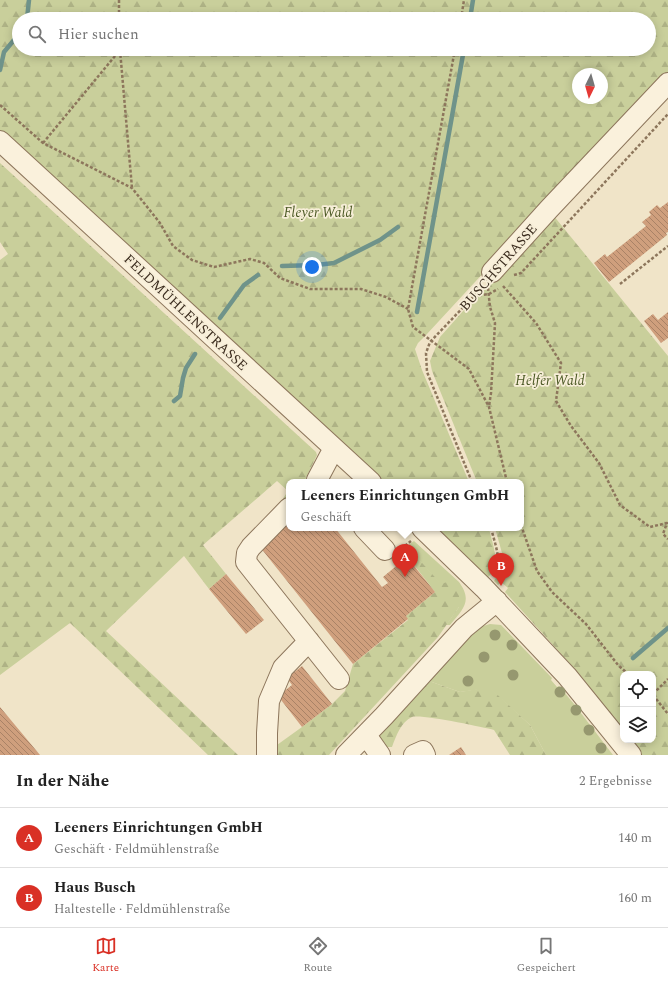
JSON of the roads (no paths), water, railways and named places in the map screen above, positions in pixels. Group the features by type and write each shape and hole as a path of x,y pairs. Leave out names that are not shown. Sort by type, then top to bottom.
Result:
{"street":[{"name":"BUSCHSTRASSE","path":"494,279 549,209 668,83"},
{"name":"FELDMÜHLENSTRASSE","path":"0,141 368,479"},
{"path":"318,479 334,448"},
{"path":"286,511 251,547 247,553 246,562 339,679"},
{"path":"367,531 385,550"},
{"path":"425,531 491,594 567,676 630,755"},
{"path":"346,755 464,628 491,594"},
{"path":"267,755 269,701 283,668 309,641"},
{"path":"366,735 380,755"},
{"path":"414,755 423,751 425,755"}],"waterway":[{"path":"28,12 29,0"},
{"path":"471,12 473,0"},
{"path":"0,70 4,52 12,42"},
{"path":"417,312 463,56"},
{"path":"282,266 334,263 380,240 398,227"},
{"path":"220,318 244,285 258,275"},
{"path":"174,401 180,396 186,368 195,354"},
{"path":"633,658 668,628"}],"place":[{"name":"Leeners Einrichtungen GmbH","path":"405,577"},
{"name":"Haus Busch","path":"501,586"}],"park label":[{"name":"Fleyer Wald","path":"318,212"},
{"name":"Helfer Wald","path":"550,380"}]}
